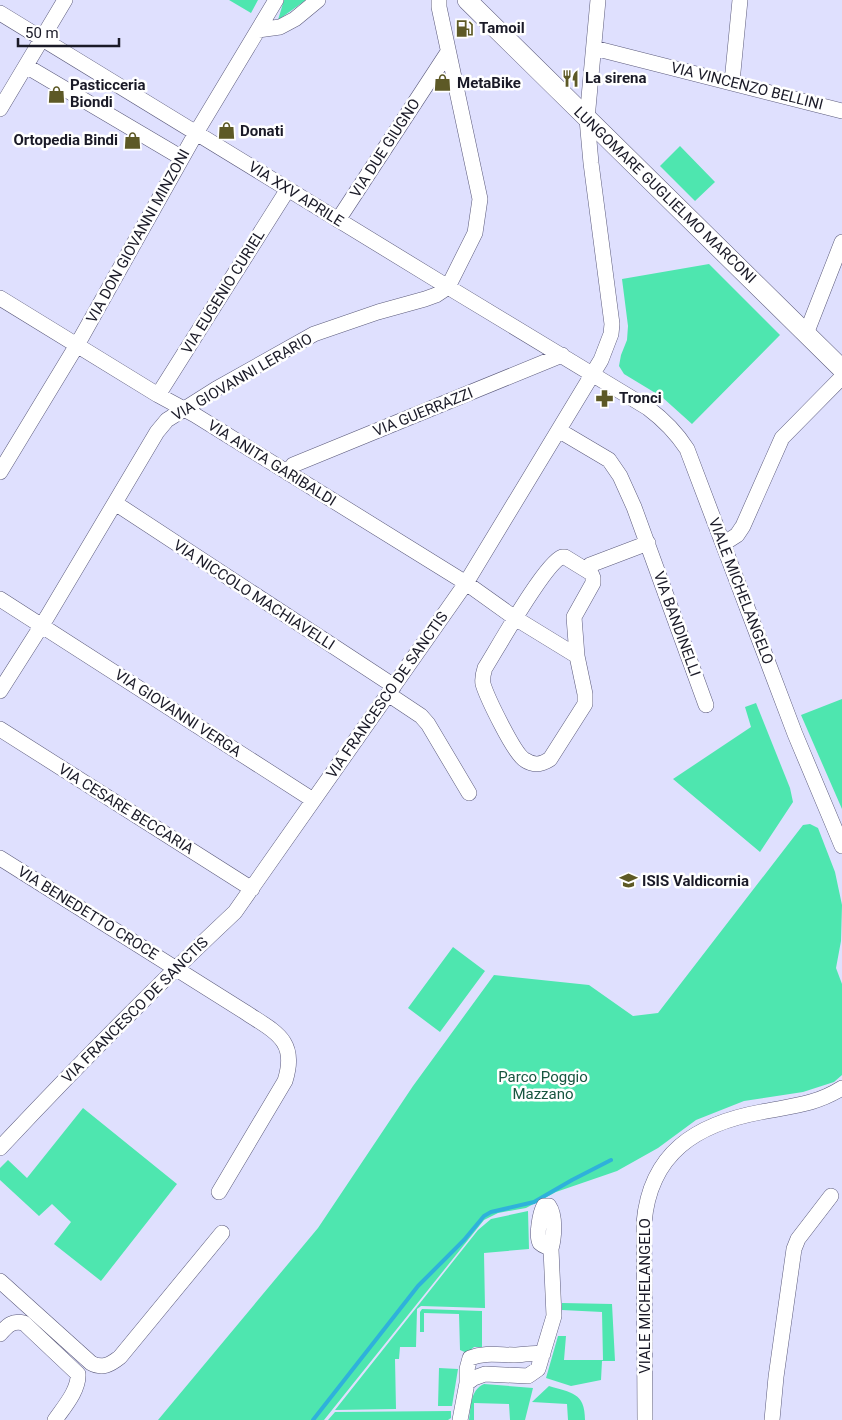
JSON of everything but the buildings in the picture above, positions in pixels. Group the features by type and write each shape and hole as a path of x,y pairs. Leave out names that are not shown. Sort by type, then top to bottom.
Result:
{"street":[{"path":"0,109 65,0"},
{"name":"VIA DON GIOVANNI MINZONI","path":"0,472 77,344 196,133 276,0"},
{"path":"258,30 280,28 318,0"},
{"path":"439,0 448,52 480,199 475,233 448,288"},
{"name":"LUNGOMARE GUGLIELMO MARCONI","path":"467,0 842,369"},
{"name":"VIA FRANCESCO DE SANCTIS","path":"0,1148 176,968 235,912 466,583 560,431 601,360 609,343 612,324 587,119 598,0"},
{"path":"732,82 740,0"},
{"name":"VIA XXV APRILE","path":"0,13 448,288 593,374"},
{"name":"VIA VINCENZO BELLINI","path":"594,48 842,111"},
{"name":"VIA DUE GIUGNO","path":"338,220 448,52"},
{"path":"26,66 182,158"},
{"path":"591,163 598,148 606,138"},
{"name":"VIA EUGENIO CURIEL","path":"158,395 288,189"},
{"path":"806,334 842,242"},
{"name":"VIA GIOVANNI LERARIO","path":"0,691 42,625 157,432 167,420 287,348 314,334 378,312 425,299 448,288"},
{"name":"VIA ANITA GARIBALDI","path":"0,298 158,395 185,409 466,583 516,618 577,656"},
{"name":"VIA GUERRAZZI","path":"288,473 293,465 562,355"},
{"name":"VIALE MICHELANGELO","path":"593,374 664,420 678,434 687,449 795,734 842,846"},
{"path":"723,544 737,535 743,526 782,438 842,377"},
{"name":"VIA BANDINELLI","path":"560,431 609,460 614,466 634,507 706,706"},
{"name":"VIA NICCOLO MACHIAVELLI","path":"115,503 391,690 428,724 469,793"},
{"path":"585,569 590,565 648,544"},
{"path":"565,557 585,569 591,573 593,584 574,617 577,656 585,694 585,704 550,759 540,765 529,762 516,752 483,682 485,668 516,618 557,559 565,557"},
{"name":"VIA GIOVANNI VERGA","path":"0,599 313,800"},
{"name":"VIA CESARE BECCARIA","path":"0,729 252,889"},
{"name":"VIA BENEDETTO CROCE","path":"0,858 277,1033 288,1048 290,1058 285,1081 219,1192"},
{"name":"VIALE MICHELANGELO","path":"645,1420 644,1223 646,1203 657,1174 677,1148 689,1138 706,1129 724,1121 760,1112 812,1103 830,1096 842,1088"},
{"path":"772,1420 794,1248 798,1239 831,1196"},
{"path":"0,1282 91,1363 104,1366 112,1364 120,1357 222,1234"},
{"path":"468,1383 474,1378 485,1374 528,1376 538,1369 554,1316 551,1249"},
{"path":"0,1334 11,1323 17,1321 24,1323 78,1374 78,1381 74,1390 55,1420"},
{"path":"460,1420 468,1383 466,1379 468,1361 475,1356 532,1352 542,1354"}],"green space":[{"path":"229,0 258,0 251,13"},
{"path":"284,0 306,0 278,20"},
{"path":"680,146 715,182 695,201 660,166"},
{"path":"709,264 780,335 692,424 662,397 624,374 619,366 627,340 628,326 622,279"},
{"path":"842,699 842,809 801,715"},
{"path":"756,703 790,788 793,802 760,852 673,779 751,727 745,707"},
{"name":"Parco Poggio Mazzano","path":"810,824 818,828 835,872 842,905 841,941 836,968 842,984 842,1075 834,1082 803,1092 744,1101 696,1120 658,1148 617,1171 556,1192 526,1208 498,1213 484,1220 324,1420 158,1420 318,1228 413,1086 494,975 589,985 633,1016 658,1013 803,825"},
{"path":"453,947 485,971 440,1032 408,1008"},
{"path":"83,1108 177,1184 101,1281 54,1244 71,1222 52,1204 39,1216 0,1180 0,1168 8,1160 27,1178"},
{"path":"528,1211 529,1249 484,1253 485,1308 421,1306 417,1309 416,1347 400,1347 399,1359 395,1359 396,1409 335,1410 478,1230 491,1219"},
{"path":"562,1303 612,1304 615,1361 602,1361 601,1380 571,1386 546,1378 558,1336 566,1336 564,1360 603,1360 602,1312 562,1310"},
{"path":"422,1309 482,1311 482,1347 474,1347 467,1353 460,1350 459,1314 424,1313 424,1332 420,1332 420,1312"},
{"path":"439,1368 458,1369 452,1406 438,1406"},
{"path":"484,1384 533,1388 525,1420 510,1420 509,1404 474,1403 474,1420 469,1420 471,1404 476,1390"},
{"path":"549,1386 575,1395 582,1404 585,1420 568,1420 567,1404 532,1402"},
{"path":"451,1411 451,1418 448,1420 328,1420 335,1412"}],"waterway":[{"path":"313,1420 418,1286 464,1240 484,1216 491,1212 534,1202 611,1160"}],"place":[{"name":"Tamoil","path":"465,28"},
{"name":"La sirena","path":"571,78"},
{"name":"MetaBike","path":"443,83"},
{"name":"Pasticceria Biondi","path":"56,94"},
{"name":"Donati","path":"226,131"},
{"name":"Ortopedia Bindi","path":"132,140"},
{"name":"Tronci","path":"605,398"},
{"name":"ISIS Valdicornia","path":"628,881"}]}
